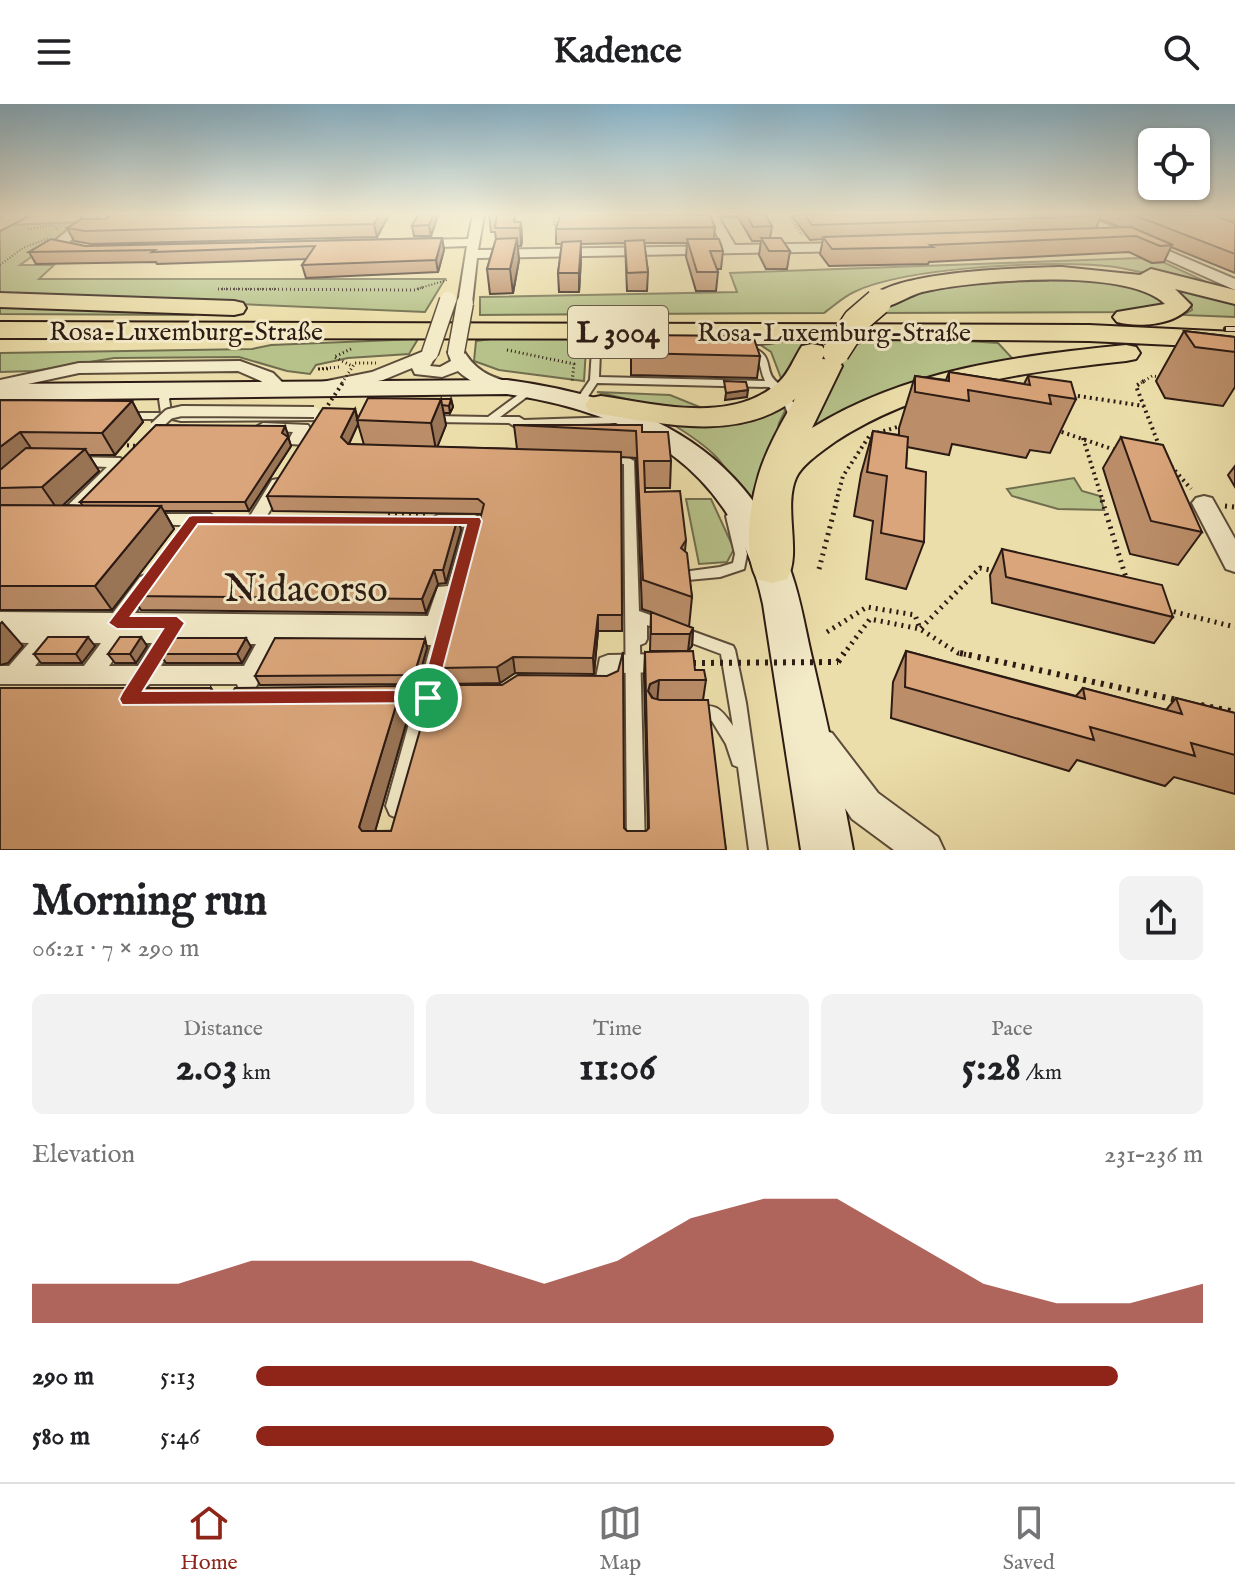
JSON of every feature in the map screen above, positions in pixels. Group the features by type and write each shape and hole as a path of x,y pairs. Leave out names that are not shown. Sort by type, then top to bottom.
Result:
{"highway":[{"path":"592,395 674,416 703,417 748,411 789,389 834,321 886,286 935,275 1064,268 1135,273 1235,297"},
{"path":"866,302 940,282 1064,275 1110,276 1139,282 1169,294 1179,305 1175,311 1157,315 1077,321"},
{"path":"0,300 151,304 422,340"},
{"name":"Rosa-Luxemburg-Straße","path":"0,320 422,340 1077,321 1235,322"},
{"name":"Rosa-Luxemburg-Straße","path":"0,330 817,345 1089,333 1235,340"},
{"path":"0,346 422,340"},
{"path":"777,474 812,440 844,419 927,387 1099,356 1235,346"},
{"path":"772,568 770,516 777,474 795,429 789,389"}],"main road":[{"path":"0,388 66,395 173,389 279,388 318,404 507,387 592,395 656,429 688,450 724,486 758,537 772,568 807,726 827,850"}],"street":[{"path":"77,250 91,251"},
{"path":"438,250 471,255 738,250"},
{"path":"472,250 457,302 458,358 478,378 507,387"},
{"path":"1152,250 1235,285"},
{"path":"318,404 377,376 422,340 457,302"},
{"path":"422,340 420,368 425,372 442,372 458,358"},
{"path":"0,388 79,368 240,366 267,377 279,388"},
{"path":"91,519 52,519 119,454 145,441 303,428 295,441 300,448 249,519"},
{"path":"50,462 119,454"},
{"path":"1204,503 1235,563"},
{"path":"136,519 249,519 194,520 136,519"},
{"path":"175,544 194,520"},
{"path":"391,836 420,698 448,624 470,520 424,520"},
{"name":"Nidacorso","path":"0,620 271,636 432,637 470,520"},
{"path":"90,675 155,568"},
{"path":"160,699 128,699 177,623"},
{"name":"Nidacorso","path":"0,634 48,635 177,623 448,624"},
{"path":"7,675 48,635"},
{"name":"Nidacorso","path":"244,689 271,636"},
{"path":"570,687 607,687 608,664 690,663"},
{"path":"7,675 90,675 244,689 270,698"},
{"path":"420,698 459,697"},
{"path":"807,726 865,806 925,850"}],"lane":[{"path":"690,342 769,341 817,345"},
{"path":"592,395 596,350 601,345 652,343"},
{"path":"728,347 757,349 789,389"},
{"path":"173,389 164,399 164,409 166,414 181,418 345,416"},
{"path":"484,424 525,394 539,391"},
{"path":"145,441 169,414 182,411 318,404 345,416"},
{"path":"121,416 345,416"},
{"path":"519,420 423,417 484,424 603,418 656,429"},
{"path":"599,460 629,461 636,850"},
{"path":"688,575 733,569 741,561 724,486"},
{"path":"640,715 640,616 728,650 758,850"},
{"path":"244,689 285,617"},
{"path":"679,714 716,714 734,741 748,786"}],"path":[{"path":"0,265 21,250"},
{"path":"415,290 447,280"},
{"path":"210,289 425,292"},
{"path":"318,404 355,363 376,363"},
{"path":"1168,377 1152,376 1136,386 1164,458 1204,503"},
{"path":"1058,393 1144,406"},
{"path":"819,569 843,476 870,435 913,422"},
{"path":"1050,428 1126,455"},
{"path":"1083,438 1129,587"},
{"path":"119,454 145,441"},
{"path":"1178,487 1204,503"},
{"path":"388,513 424,520"},
{"path":"920,629 980,568 1010,575"},
{"path":"827,632 867,607 915,615 920,629"},
{"path":"1163,609 1235,627"},
{"path":"690,663 838,662 870,619 920,629 958,653 1235,712"}],"green space":[{"path":"0,250 41,250 20,265 54,265 39,279 445,279 425,312 0,297"},
{"path":"1141,258 1152,263 1163,262 1235,295 1115,267 1057,264 982,267 908,276 850,294 824,313 480,315 480,297 737,292 730,273"},
{"path":"1065,271 1089,271 1235,299 1235,317 1183,315 1192,310 1191,303 1170,289"},
{"path":"1034,278 1113,279 1172,302 1145,312 881,313 901,297 945,284"},
{"path":"0,305 198,310 194,315 0,314"},
{"path":"499,338 612,339 595,342 586,349 584,381 499,370 474,361 476,341"},
{"path":"920,338 998,343 1013,359 801,444 851,346 867,341"},
{"path":"418,339 409,354 348,358 316,365 310,374 287,371 239,357 114,358 34,371 0,372 0,353 252,349 271,345"},
{"path":"808,339 787,379 781,378 771,352 759,344"},
{"path":"597,392 670,395 707,410 656,406"},
{"path":"783,406 785,411 779,423 759,510 747,507 732,478 707,448 669,422"},
{"path":"1074,478 1082,491 1100,496 1104,510 1058,509 1012,496 1007,489"},
{"path":"686,499 711,499 734,549 727,562 699,564"}],"building":[{"path":"33,250 211,250 152,252 155,250 29,252"},
{"path":"312,250 439,250 436,260 302,265"},
{"path":"493,250 514,250 510,269 487,269"},
{"path":"561,250 580,250 579,273 558,273"},
{"path":"626,250 645,250 648,272 627,273"},
{"path":"690,250 723,250 710,251 718,272 697,272"},
{"path":"1184,331 1235,337 1235,352 1195,347"},
{"path":"631,335 753,336 760,356 632,353"},
{"path":"949,372 1030,385 1028,376 1071,382 1076,399 1049,395 1051,404 968,390 969,401 915,392 915,376 949,381"},
{"path":"724,381 746,382 748,390 726,393"},
{"path":"368,398 441,399 431,423 357,420"},
{"path":"441,399 451,399 449,406 442,405"},
{"path":"0,400 132,401 102,433 20,432 0,447"},
{"path":"323,408 355,409 341,437 348,444 621,452 622,615 598,615 593,658 513,657 497,667 442,668 484,504 478,499 267,496"},
{"path":"156,425 285,426 282,433 288,437 245,502 80,502"},
{"path":"514,425 642,425 642,432 668,432 671,461 644,461 645,492 680,491 686,540 681,548 687,553 692,597 643,580 636,431"},
{"path":"873,431 908,437 906,468 926,472 924,542 881,533 887,476 867,472"},
{"path":"1121,437 1163,445 1202,532 1151,521"},
{"path":"26,448 85,449 42,487 0,488 0,470"},
{"path":"0,505 161,506 95,586 0,586"},
{"path":"194,516 458,517 443,570 434,570 422,599 132,596"},
{"path":"1002,549 1162,585 1173,617 1006,577"},
{"path":"651,612 693,628 690,634 651,634"},
{"path":"48,637 88,637 76,654 34,654"},
{"path":"120,637 141,637 130,654 108,654"},
{"path":"170,638 246,638 237,654 160,654"},
{"path":"275,638 425,639 414,675 255,676"},
{"path":"693,651 695,670 704,670 706,680 659,680 650,684 648,691 652,698 660,700 708,700 726,850 0,850 0,688 211,688 211,697 221,701 229,698 235,688 402,686 359,827 362,831 391,831 433,685 502,685 518,675 607,676 618,671 623,652 624,828 627,831 646,831 649,828 645,652"},
{"path":"906,651 1085,699 1083,688 1182,714 1176,698 1235,713 1235,755 1191,743 1195,756 1090,727 1094,740 905,687"}],"railway":[{"path":"1226,329 1235,329"}],"route":[{"path":"194,520 475,521 428,698 128,699 177,623 117,623 194,520"}]}
